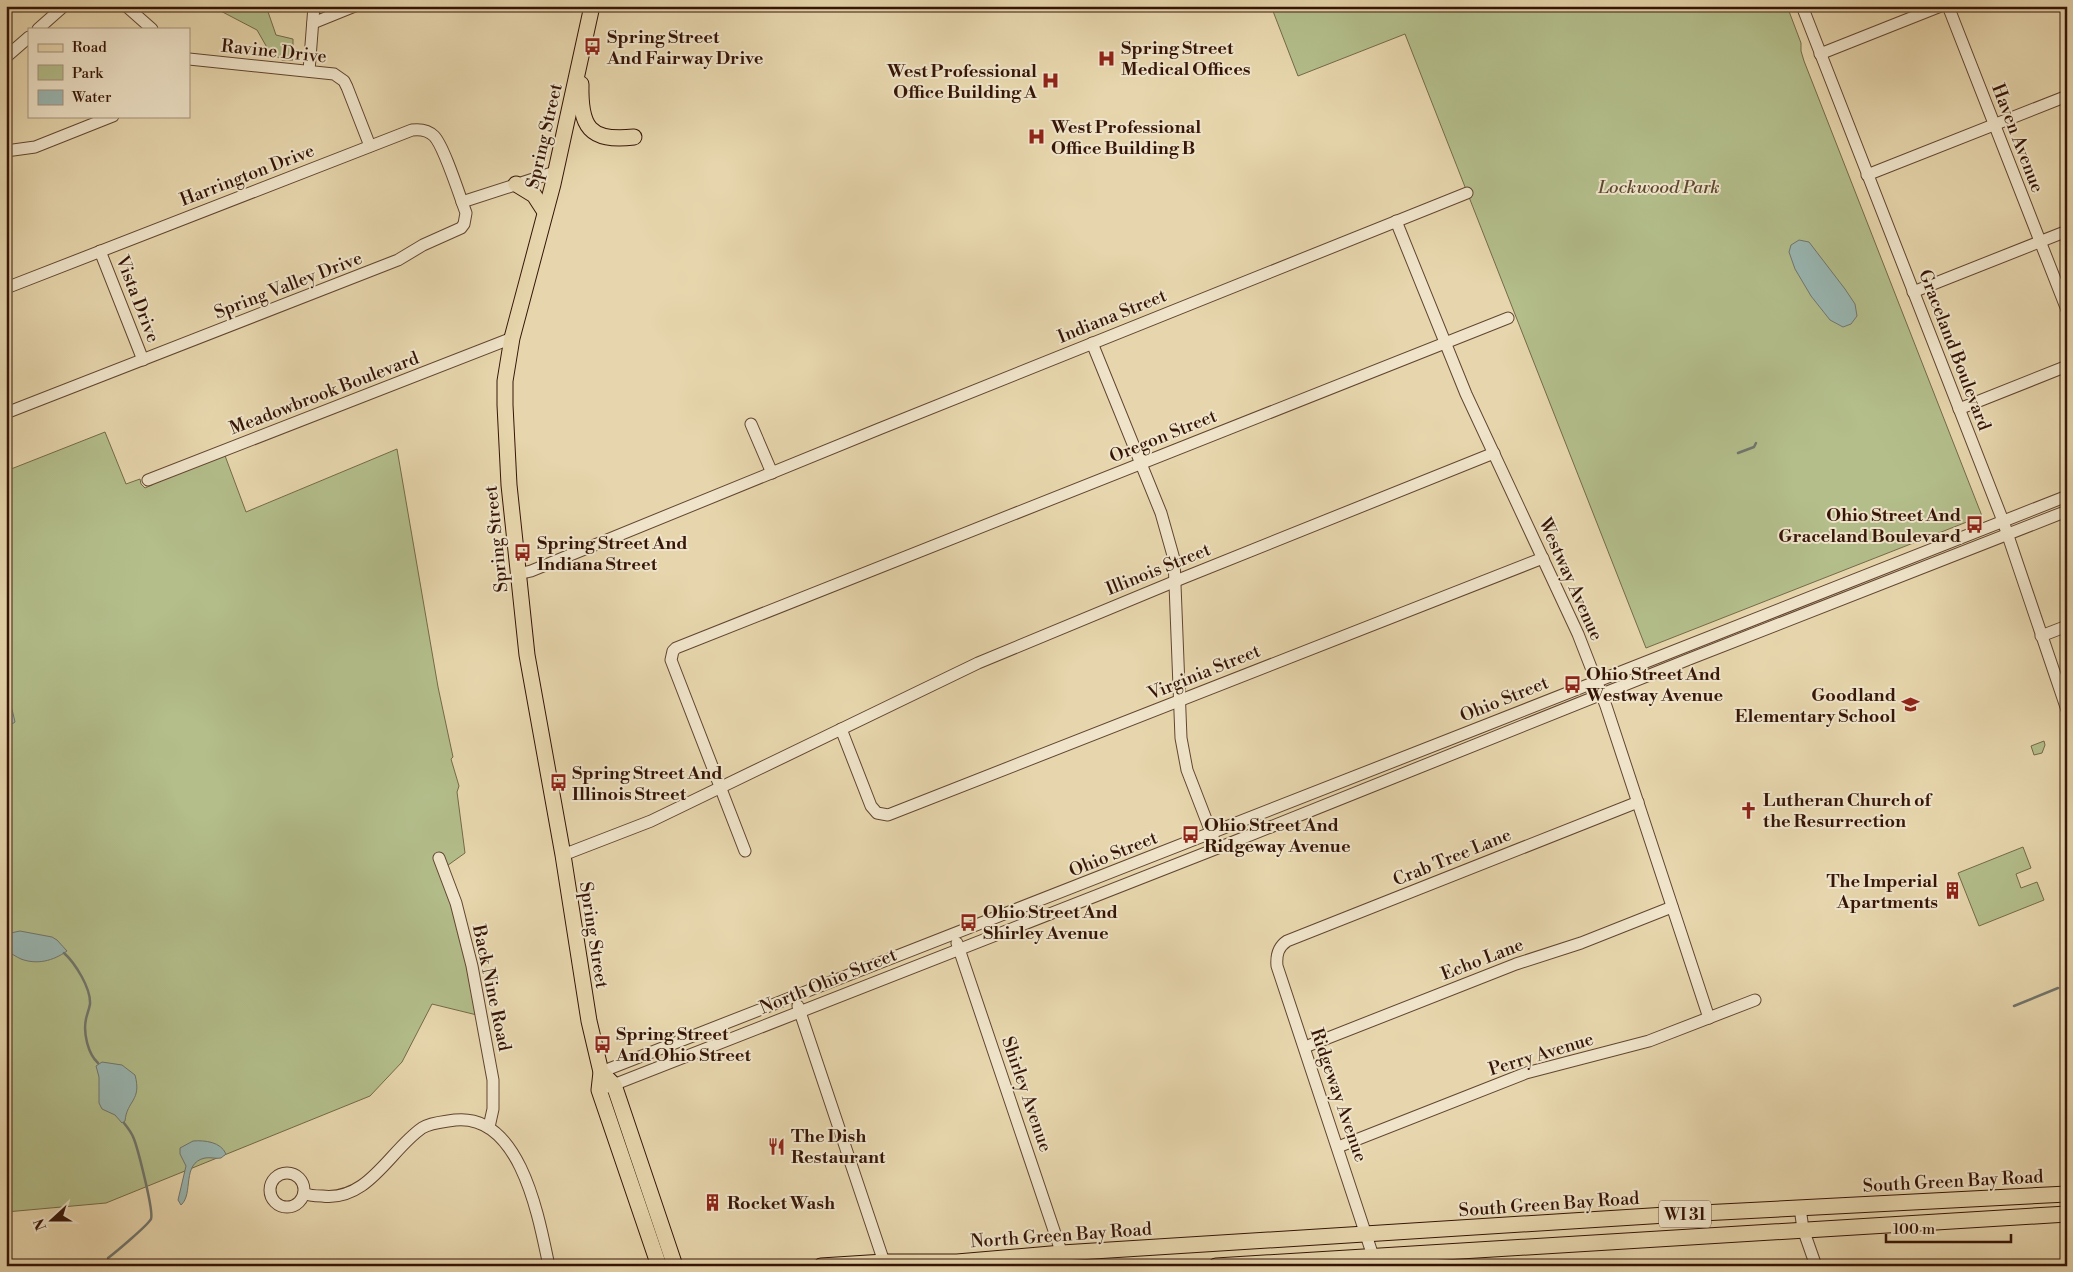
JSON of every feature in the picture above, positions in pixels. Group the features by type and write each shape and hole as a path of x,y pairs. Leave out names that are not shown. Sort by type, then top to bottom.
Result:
{"main road":[{"name":"Spring Street","path":"592,6 555,172 512,338 505,381 504,405 509,485 527,654 563,855 589,1021 601,1072 599,1090 659,1266"},
{"path":"581,59 582,110 589,129 602,137 617,139 634,137"},
{"path":"516,184 534,195 545,212"},
{"path":"601,1072 614,1085 675,1266"},
{"name":"South Green Bay Road","path":"1303,1238 2067,1194"},
{"name":"WI 31","path":"1216,1266 2067,1214"},
{"name":"North Green Bay Road","path":"821,1266 1064,1260 1303,1238"}],"street":[{"path":"39,28 64,6"},
{"path":"126,6 151,28"},
{"path":"308,71 314,6"},
{"path":"313,22 355,6"},
{"name":"Graceland Boulevard","path":"1802,6 2003,521 2067,710"},
{"path":"1820,54 1941,6"},
{"name":"Haven Avenue","path":"1948,6 2067,310"},
{"path":"6,57 28,38"},
{"name":"Ravine Drive","path":"190,59 334,74 344,81 370,146"},
{"path":"1867,175 2067,96"},
{"path":"6,151 35,147 107,118"},
{"name":"Harrington Drive","path":"6,288 412,130 425,131 439,143 462,202"},
{"path":"462,202 555,172"},
{"name":"Indiana Street","path":"518,574 531,571 1467,193"},
{"name":"Spring Valley Drive","path":"6,413 387,264 456,231 464,224 466,219 462,202"},
{"name":"Westway Avenue","path":"1396,221 1466,394 1578,634 1602,694 1708,1018"},
{"path":"1913,292 2067,231"},
{"name":"Vista Drive","path":"100,251 143,360"},
{"name":"Oregon Street","path":"721,787 671,660 673,651 679,646 1508,318"},
{"name":"Meadowbrook Boulevard","path":"148,480 512,338"},
{"path":"1092,343 1168,530 1174,559 1179,701 1183,754 1190,778 1218,848"},
{"path":"1958,409 2067,366"},
{"path":"751,424 772,474"},
{"name":"Illinois Street","path":"563,855 652,821 978,662 1494,453"},
{"name":"Ohio Street","path":"954,934 1050,898 2067,496"},
{"name":"Ohio Street","path":"959,948 1218,848 2067,511"},
{"name":"Virginia Street","path":"841,729 871,806 878,814 888,815 1543,558"},
{"path":"1858,578 1863,591"},
{"path":"2041,636 2067,626"},
{"path":"1456,736 1461,751"},
{"path":"1341,782 1346,797"},
{"path":"721,787 745,851"},
{"name":"Crab Tree Lane","path":"1281,946 1296,937 1638,802"},
{"name":"Back Nine Road","path":"439,858 456,903 472,966 493,1080 493,1109 489,1127"},
{"path":"1131,866 1136,880"},
{"path":"1050,898 1054,912"},
{"name":"Echo Lane","path":"1304,1047 1516,964 1581,943 1672,907"},
{"name":"North Ohio Street","path":"601,1072 954,934"},
{"name":"Shirley Avenue","path":"954,934 1064,1260"},
{"name":"Ridgeway Avenue","path":"1281,946 1277,954 1277,966 1373,1256"},
{"name":"North Ohio Street","path":"599,1090 959,948"},
{"path":"794,997 881,1264"},
{"name":"Perry Avenue","path":"1338,1147 1526,1073 1649,1042 1755,1000"},
{"path":"698,1035 706,1048"},
{"path":"654,1052 659,1067"},
{"path":"304,1193 327,1197 341,1196 355,1189 367,1182 422,1128 436,1122 463,1120 489,1127 512,1153 527,1180 536,1207 549,1266"},
{"path":"1800,1208 1803,1229 1816,1266"}],"green space":[{"path":"211,6 266,6 276,35 293,39 293,60 282,60 269,51 257,30"},
{"name":"Lockwood Park","path":"1271,6 1787,6 1801,43 1804,61 1982,516 1646,648 1405,34 1298,76"},
{"path":"105,432 126,484 140,479 141,484 145,488 160,479 224,453 246,512 397,449 438,687 453,757 451,759 459,786 457,792 465,853 444,868 481,1016 432,1004 402,1062 370,1096 106,1203 6,1212 6,471"},
{"path":"2044,741 2045,745 2042,753 2034,755 2031,746"},
{"path":"2023,847 2031,868 2016,874 2021,888 2037,882 2044,900 1979,926 1958,873"}],"water":[{"path":"1799,240 1809,242 1855,304 1857,316 1851,324 1843,327 1830,320 1811,296 1795,269 1789,252 1791,245"},
{"path":"6,707 12,709 15,722 6,728"},
{"path":"20,931 52,937 67,951 45,961 33,962 21,959 6,952 6,934"},
{"path":"102,1062 122,1065 135,1075 137,1090 126,1114 125,1121 122,1123 115,1115 102,1109 99,1103 99,1077 96,1066"},
{"path":"193,1141 217,1144 226,1154 221,1158 205,1158 193,1166 190,1172 187,1194 181,1205 178,1200 186,1166 180,1154 180,1148"}],"waterway":[{"path":"1738,453 1754,447 1756,443"},
{"path":"6,649 10,654 6,660"},
{"path":"64,953 77,969 88,991 90,1004 85,1025 86,1037 91,1054 98,1063"},
{"path":"2063,986 2067,985"},
{"path":"2014,1006 2058,988"},
{"path":"108,1258 151,1219 148,1193 139,1155 133,1137 124,1123"}],"place":[{"name":"Spring Street And Fairway Drive","path":"593,47"},
{"name":"Spring Street Medical Offices","path":"1107,58"},
{"name":"West Professional Office Building A","path":"1051,81"},
{"name":"West Professional Office Building B","path":"1037,137"},
{"name":"Ohio Street And Graceland Boulevard","path":"1975,525"},
{"name":"Spring Street And Indiana Street","path":"523,553"},
{"name":"Ohio Street And Westway Avenue","path":"1572,684"},
{"name":"Goodland Elementary School","path":"1910,705"},
{"name":"Spring Street And Illinois Street","path":"558,783"},
{"name":"Lutheran Church of the Resurrection","path":"1749,810"},
{"name":"Ohio Street And Ridgeway Avenue","path":"1190,835"},
{"name":"The Imperial Apartments","path":"1952,891"},
{"name":"Ohio Street And Shirley Avenue","path":"969,922"},
{"name":"Spring Street And Ohio Street","path":"602,1044"},
{"name":"The Dish Restaurant","path":"777,1146"},
{"name":"Rocket Wash","path":"713,1203"}]}
